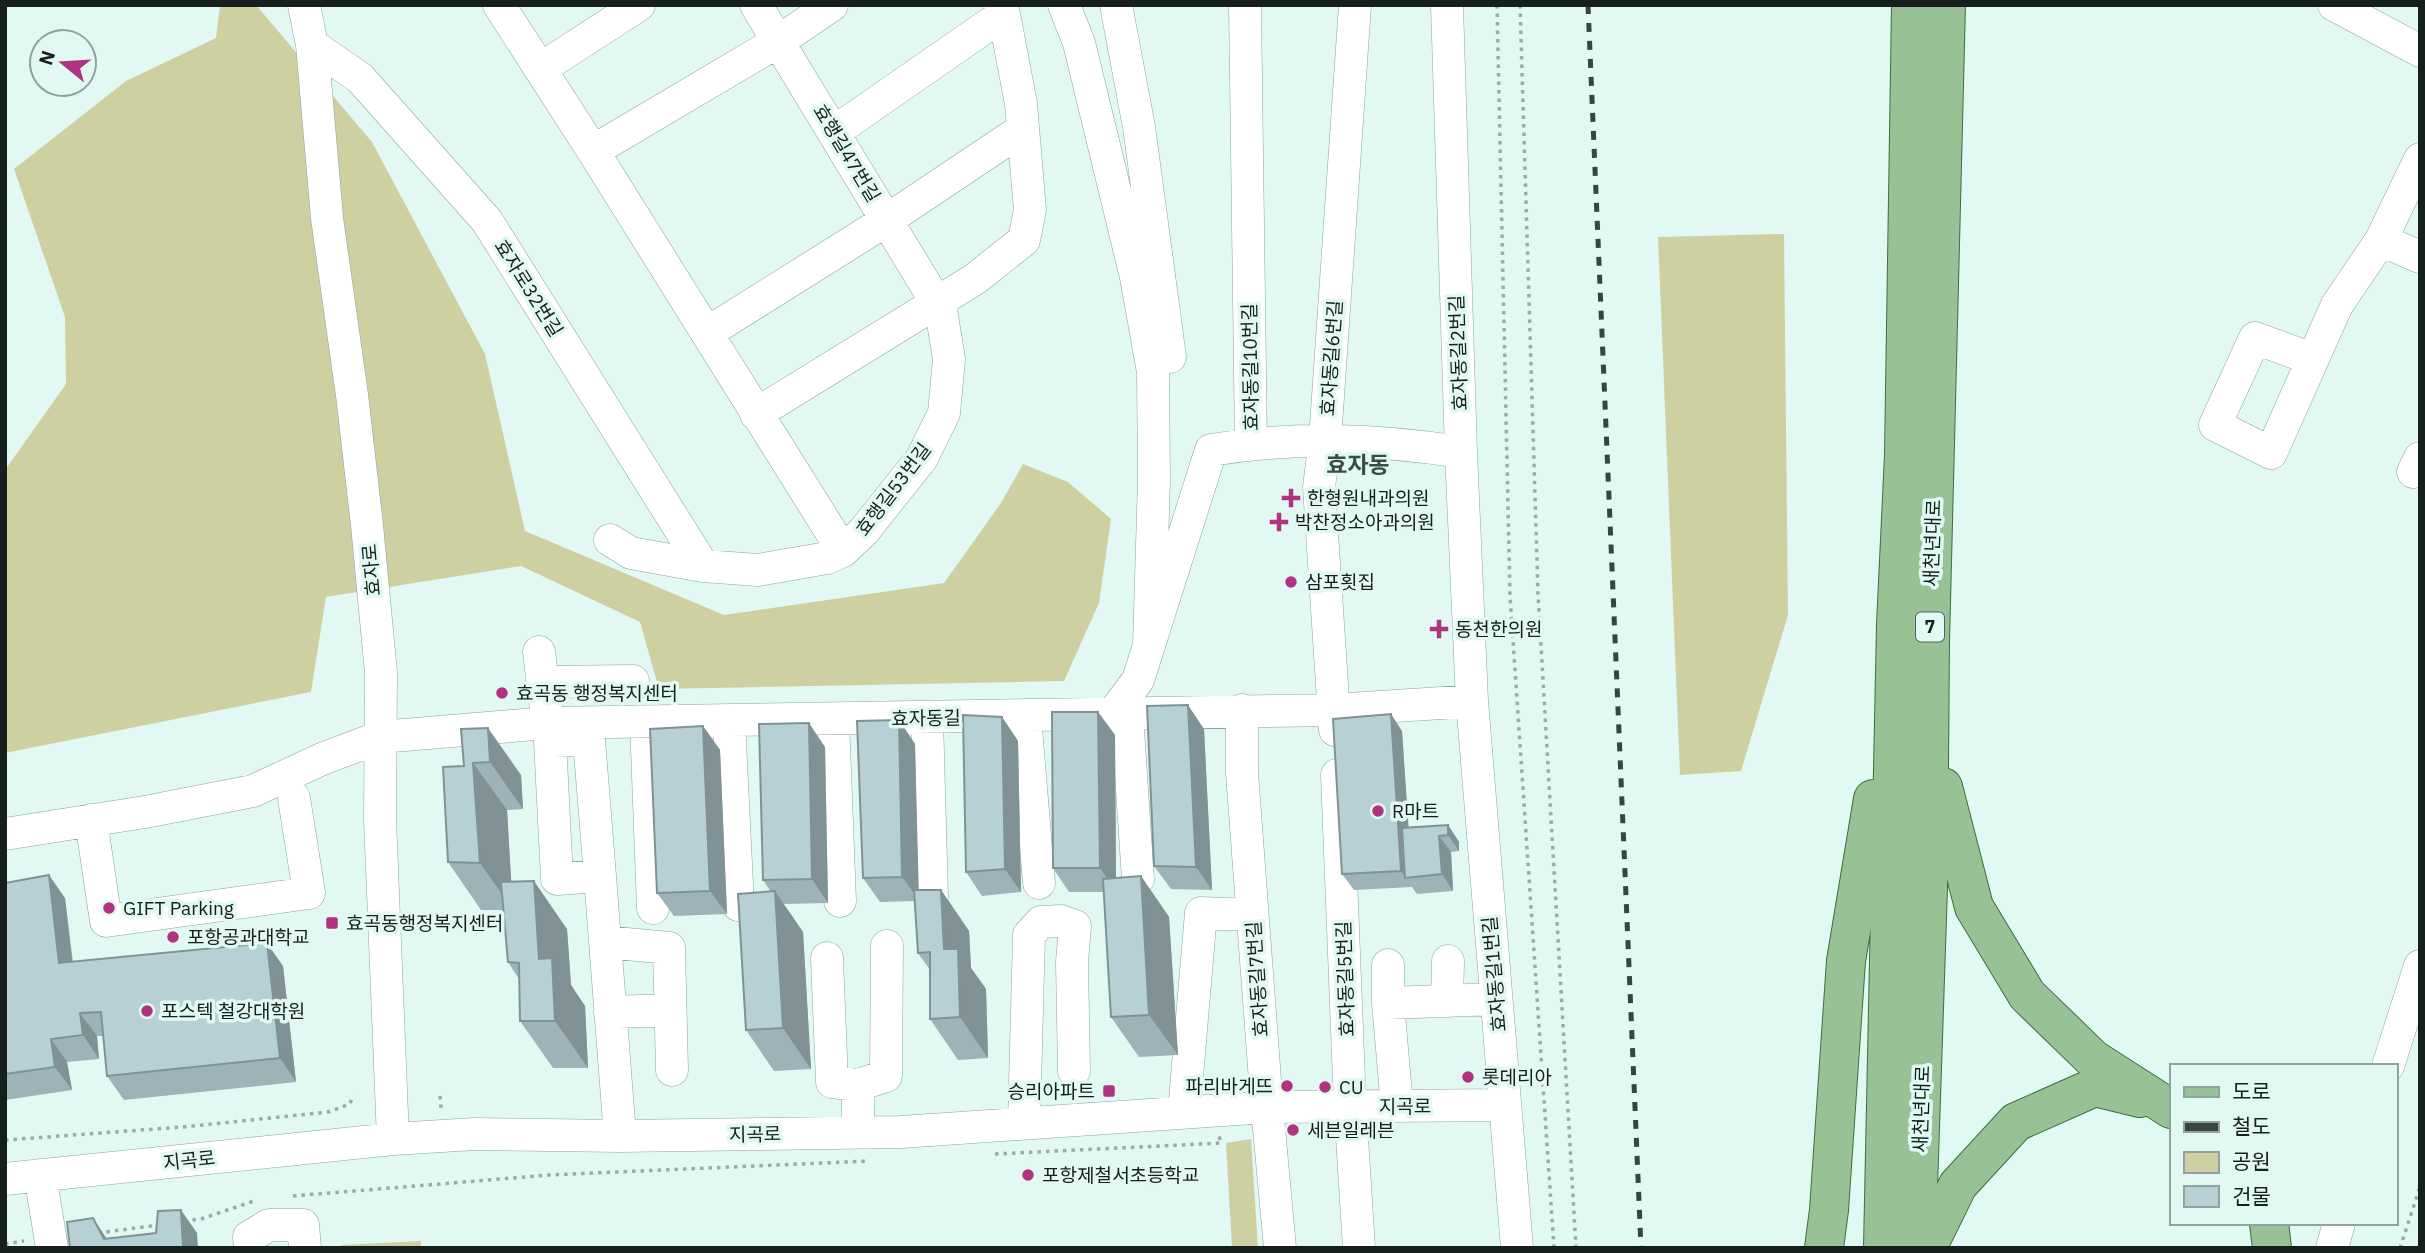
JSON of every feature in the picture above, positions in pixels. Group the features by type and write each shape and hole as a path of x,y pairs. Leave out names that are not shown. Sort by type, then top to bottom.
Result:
{"main road":[{"name":"새천년대로","path":"1883,1248 1895,662 1903,455 1911,5"},
{"name":"새천년대로","path":"1916,1248 1928,888 1930,642 1946,5"},
{"path":"1930,642 1942,786 1974,908 2027,995 2093,1059 2167,1106"},
{"path":"1824,1248 1846,961 1895,662"},
{"path":"1927,1248 1958,1185 2016,1122 2095,1087 2167,1106"},
{"path":"2269,1225 2272,1248"}],"street":[{"name":"효자로","path":"304,5 312,45 327,218 352,395 381,673 380,819 384,975 393,1139"},
{"path":"499,5 843,551 827,558 758,570 703,566 631,553 610,540"},
{"path":"540,69 639,5"},
{"name":"효행길47번길","path":"756,5 936,303"},
{"path":"593,151 779,41 832,5"},
{"path":"1064,5 1079,43 1136,277 1153,381 1154,479 1149,645"},
{"path":"1116,5 1139,127 1173,375 1153,381"},
{"name":"효자동길10번길","path":"1119,715 1138,680 1211,450 1251,444 1245,5"},
{"name":"효자동길6번길","path":"1334,710 1319,487 1325,440 1355,5"},
{"name":"효자동길2번길","path":"1447,5 1472,701"},
{"path":"2334,5 2420,51"},
{"path":"756,414 975,279 1024,240 1030,210 1023,129 1002,10 834,132"},
{"name":"효자로32번길","path":"312,45 360,78 487,221 703,566"},
{"path":"707,333 887,220 1023,129"},
{"path":"2312,359 2337,305 2381,240 2420,159"},
{"path":"2381,240 2420,257"},
{"name":"효행길53번길","path":"843,551 864,531 922,458 944,413 949,359 941,310 936,303"},
{"path":"1251,444 1325,440 1404,443 1461,452"},
{"path":"600,876 557,879 549,732 541,667 633,681"},
{"name":"효자동길","path":"5,834 253,790 380,737 549,732 646,722 1334,710 1472,701"},
{"name":"효자동길1번길","path":"1472,701 1517,1248"},
{"name":"효자동길7번길","path":"1242,710 1242,773 1252,915 1280,1248"},
{"name":"효자동길5번길","path":"1334,710 1350,1106 1359,1248"},
{"path":"1119,715 1138,879"},
{"path":"1025,717 1039,883"},
{"path":"927,718 932,898"},
{"path":"833,719 840,901"},
{"path":"729,721 738,905"},
{"path":"646,722 653,908"},
{"path":"549,732 589,740 620,1136"},
{"path":"91,820 106,921 309,893 294,798"},
{"path":"1197,1111 1195,967 1201,913 1252,915"},
{"path":"1024,1123 1029,935 1041,922 1061,921 1075,926 1072,962 1074,1071"},
{"path":"605,942 669,948 671,1070"},
{"path":"827,958 832,1082 858,1085 886,1076 887,946"},
{"path":"1447,1001 1448,961"},
{"path":"1388,964 1388,1003 1397,1106"},
{"path":"2389,1064 2420,966"},
{"path":"1388,1003 1496,999"},
{"path":"610,1012 670,1010"},
{"path":"1026,1025 1073,1025"},
{"path":"858,1085 858,1132"},
{"name":"지곡로","path":"5,1179 393,1139 475,1134 620,1136 858,1132 1267,1107 1505,1105"},
{"path":"40,1175 51,1243"},
{"path":"250,1248 249,1237 270,1225 303,1225 305,1248"},
{"path":"2332,1248 2338,1225"}],"path":[{"path":"1497,5 1510,596 1554,1248"},
{"path":"1520,5 1538,594 1576,1248"},
{"path":"5,1140 183,1127 328,1112 349,1104 353,1096"},
{"path":"991,1155 1221,1143 1197,1111"},
{"path":"291,1197 549,1175 871,1161"},
{"path":"2400,1248 2420,1187"},
{"path":"174,1223 201,1219 251,1200 264,1199"},
{"path":"5,1244 51,1243 160,1225"}],"green space":[{"path":"220,5 256,5 372,142 485,354 525,531 724,615 944,583 1001,503 1023,464 1068,482 1111,519 1099,603 1064,681 659,689 640,622 521,566 326,597 311,692 5,753 5,470 66,384 65,317 14,169 126,81 216,38"},
{"path":"1784,234 1788,615 1741,771 1680,775 1658,237"},
{"path":"1251,1139 1258,1248 1232,1248 1226,1143"},
{"path":"421,1241 421,1248 342,1248 341,1245"}],"building":[{"path":"1188,705 1196,867 1154,866 1147,706"},
{"path":"1052,712 1098,712 1100,868 1053,868"},
{"name":"R마트","path":"1391,714 1401,871 1342,874 1333,719"},
{"path":"963,715 1002,717 1005,869 966,872"},
{"path":"899,720 902,877 863,878 857,721"},
{"path":"809,723 812,879 763,880 759,724"},
{"path":"703,726 710,891 657,893 650,729"},
{"path":"488,728 490,762 473,763 480,863 448,862 443,767 464,766 461,729"},
{"path":"1448,825 1448,835 1439,836 1442,874 1405,878 1402,828"},
{"name":"포스텍 철강대학원","path":"49,875 59,963 267,943 280,1058 107,1076 101,1012 80,1013 83,1035 51,1039 55,1067 5,1074 5,883"},
{"path":"1141,876 1149,1015 1111,1017 1103,879"},
{"path":"534,881 539,959 552,958 555,1021 520,1021 519,963 508,962 501,882"},
{"path":"914,890 941,890 944,949 958,949 960,1017 930,1019 930,952 918,953"},
{"path":"775,891 783,1028 746,1030 738,894"},
{"path":"181,1210 183,1248 70,1248 67,1222 93,1218 104,1239 156,1233 158,1211"}],"railway":[{"path":"1588,5 1641,1248"}],"place":[{"name":"한형원내과의원","path":"1291,498"},
{"name":"박찬정소아과의원","path":"1279,522"},
{"name":"삼포횟집","path":"1291,582"},
{"name":"동천한의원","path":"1439,629"},
{"name":"효곡동 행정복지센터","path":"502,693"},
{"name":"R마트","path":"1378,811"},
{"name":"GIFT Parking","path":"109,908"},
{"name":"효곡동행정복지센터","path":"332,923"},
{"name":"포항공과대학교","path":"173,937"},
{"name":"포스텍 철강대학원","path":"147,1011"},
{"name":"롯데리아","path":"1468,1077"},
{"name":"파리바게뜨","path":"1287,1086"},
{"name":"CU","path":"1325,1087"},
{"name":"승리아파트","path":"1109,1091"},
{"name":"세븐일레븐","path":"1293,1130"},
{"name":"포항제철서초등학교","path":"1028,1175"}],"district":[{"name":"효자동","path":"1358,465"}]}
